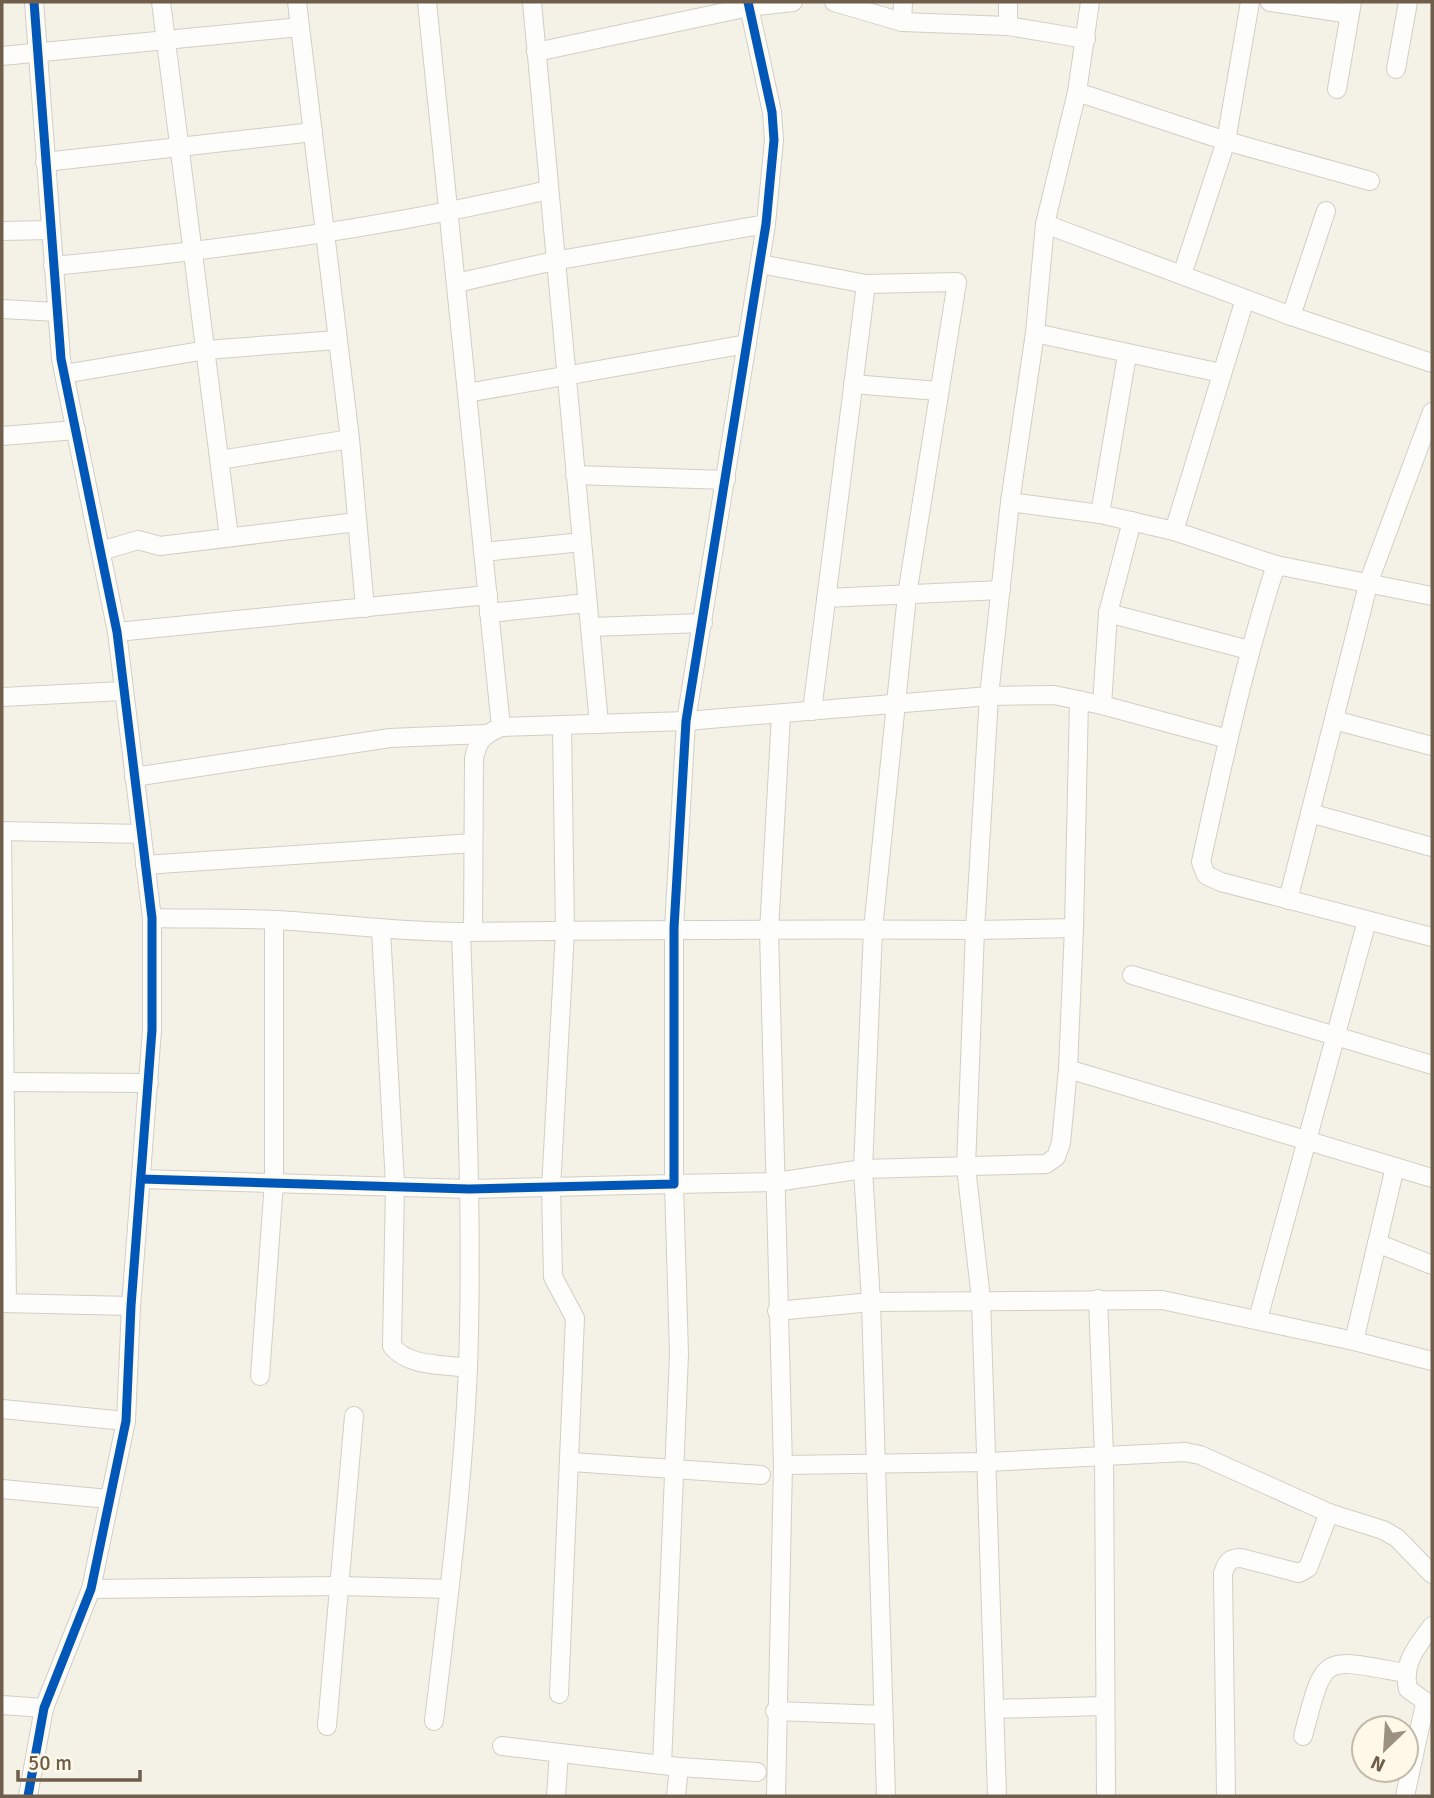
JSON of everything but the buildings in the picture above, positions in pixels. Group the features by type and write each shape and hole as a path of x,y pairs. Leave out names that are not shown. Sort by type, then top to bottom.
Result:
{"street":[{"path":"28,1796 44,1709 91,1589 126,1421 131,1306 149,1083 152,918 117,632 64,374 53,267 34,2"},
{"path":"161,2 229,537"},
{"path":"297,2 349,439 365,608"},
{"path":"427,2 446,214 456,283 488,604 493,731"},
{"path":"531,2 599,724"},
{"path":"536,52 748,4 793,2"},
{"path":"834,2 902,22 1007,26 1086,39"},
{"path":"902,22 903,2"},
{"path":"1007,26 1008,2"},
{"path":"997,1796 981,1299 966,1167 975,930 989,696 1010,502 1035,333 1045,223 1077,92 1090,2"},
{"path":"1182,275 1226,141 1250,2"},
{"path":"1270,2 1351,8 1337,89"},
{"path":"1396,69 1408,2"},
{"path":"676,1796 671,1766 679,1354 674,1184 674,928 686,721 760,264 774,140 772,112 748,4"},
{"path":"2,55 37,54 300,27"},
{"path":"1077,92 1226,141 1370,181"},
{"path":"45,162 313,132"},
{"path":"53,267 325,235 446,214 548,190"},
{"path":"1291,316 1326,211"},
{"path":"1045,223 1291,316 1432,363"},
{"path":"456,283 554,261 766,224"},
{"path":"2,231 51,230"},
{"path":"760,264 866,284 957,282 906,595 873,929 863,1169 871,1302 886,1796"},
{"path":"812,710 866,284"},
{"path":"1174,531 1245,299"},
{"path":"2,309 57,312"},
{"path":"1035,333 1127,355 1221,373"},
{"path":"64,374 206,351 337,340"},
{"path":"467,393 747,344"},
{"path":"1100,514 1127,355"},
{"path":"853,384 938,391"},
{"path":"1288,900 1369,581 1432,412"},
{"path":"2,436 76,430"},
{"path":"220,460 349,439"},
{"path":"575,475 726,480"},
{"path":"1010,502 1132,521 1174,531 1276,565 1369,581 1432,596"},
{"path":"1102,705 1108,613 1132,521"},
{"path":"101,551 138,540 160,546 357,522"},
{"path":"483,552 582,542"},
{"path":"1276,565 1249,650 1228,739 1201,862 1206,875 1288,900 1432,937"},
{"path":"826,598 1001,590"},
{"path":"117,632 365,608 587,603"},
{"path":"1108,613 1249,650"},
{"path":"590,627 703,623"},
{"path":"2,697 123,691"},
{"path":"134,776 390,738 562,725 781,715 812,710 989,696 1054,695 1228,739"},
{"path":"142,1179 395,1184 469,1189 551,1188 776,1182 863,1169 1046,1164 1056,1157 1061,1143 1068,1069 1079,700"},
{"path":"776,1796 775,1711 783,1465 769,931 781,715"},
{"path":"1334,720 1432,746"},
{"path":"559,1694 575,1318 553,1277 551,1188 565,931 562,725"},
{"path":"434,1721 449,1589 468,1368 467,931 473,843 474,759 477,745 493,731"},
{"path":"1310,813 1432,846"},
{"path":"131,1306 4,1303 2,831 142,834"},
{"path":"145,865 473,843"},
{"path":"152,918 274,920 381,930 467,931 1074,928"},
{"path":"260,1376 274,1182 274,920"},
{"path":"1258,1319 1367,921"},
{"path":"381,930 395,1184 391,1346 399,1356 416,1361 468,1368"},
{"path":"1132,975 1432,1065"},
{"path":"1068,1069 1432,1178"},
{"path":"3,1082 149,1083"},
{"path":"1354,1341 1395,1167"},
{"path":"1377,1243 1432,1265"},
{"path":"777,1311 871,1302 981,1299 1162,1300 1258,1319 1432,1361"},
{"path":"1098,1299 1104,1455 1103,1706 1106,1796"},
{"path":"2,1409 126,1421"},
{"path":"327,1726 354,1416"},
{"path":"783,1465 987,1462 1185,1452 1200,1455 1329,1513 1383,1530 1397,1538 1432,1574"},
{"path":"571,1461 761,1475"},
{"path":"2,1489 109,1499"},
{"path":"1226,1796 1223,1573 1226,1562 1241,1558 1299,1573 1308,1569 1329,1513"},
{"path":"91,1589 449,1589"},
{"path":"1405,1796 1429,1705 1408,1689 1405,1673 1412,1653 1432,1626"},
{"path":"1303,1736 1315,1689 1322,1673 1332,1664 1347,1662 1405,1673"},
{"path":"2,1705 44,1709"},
{"path":"995,1709 1103,1706"},
{"path":"775,1711 883,1714"},
{"path":"502,1746 671,1766 757,1772"},
{"path":"556,1796 559,1753"}],"cycle path":[{"path":"28,1796 44,1708 91,1589 126,1421 131,1306 152,1030 152,918 117,632 61,359 34,2"},
{"path":"141,1179 469,1189 674,1184 674,928 686,721 766,224 774,140 772,112 748,2"}]}
